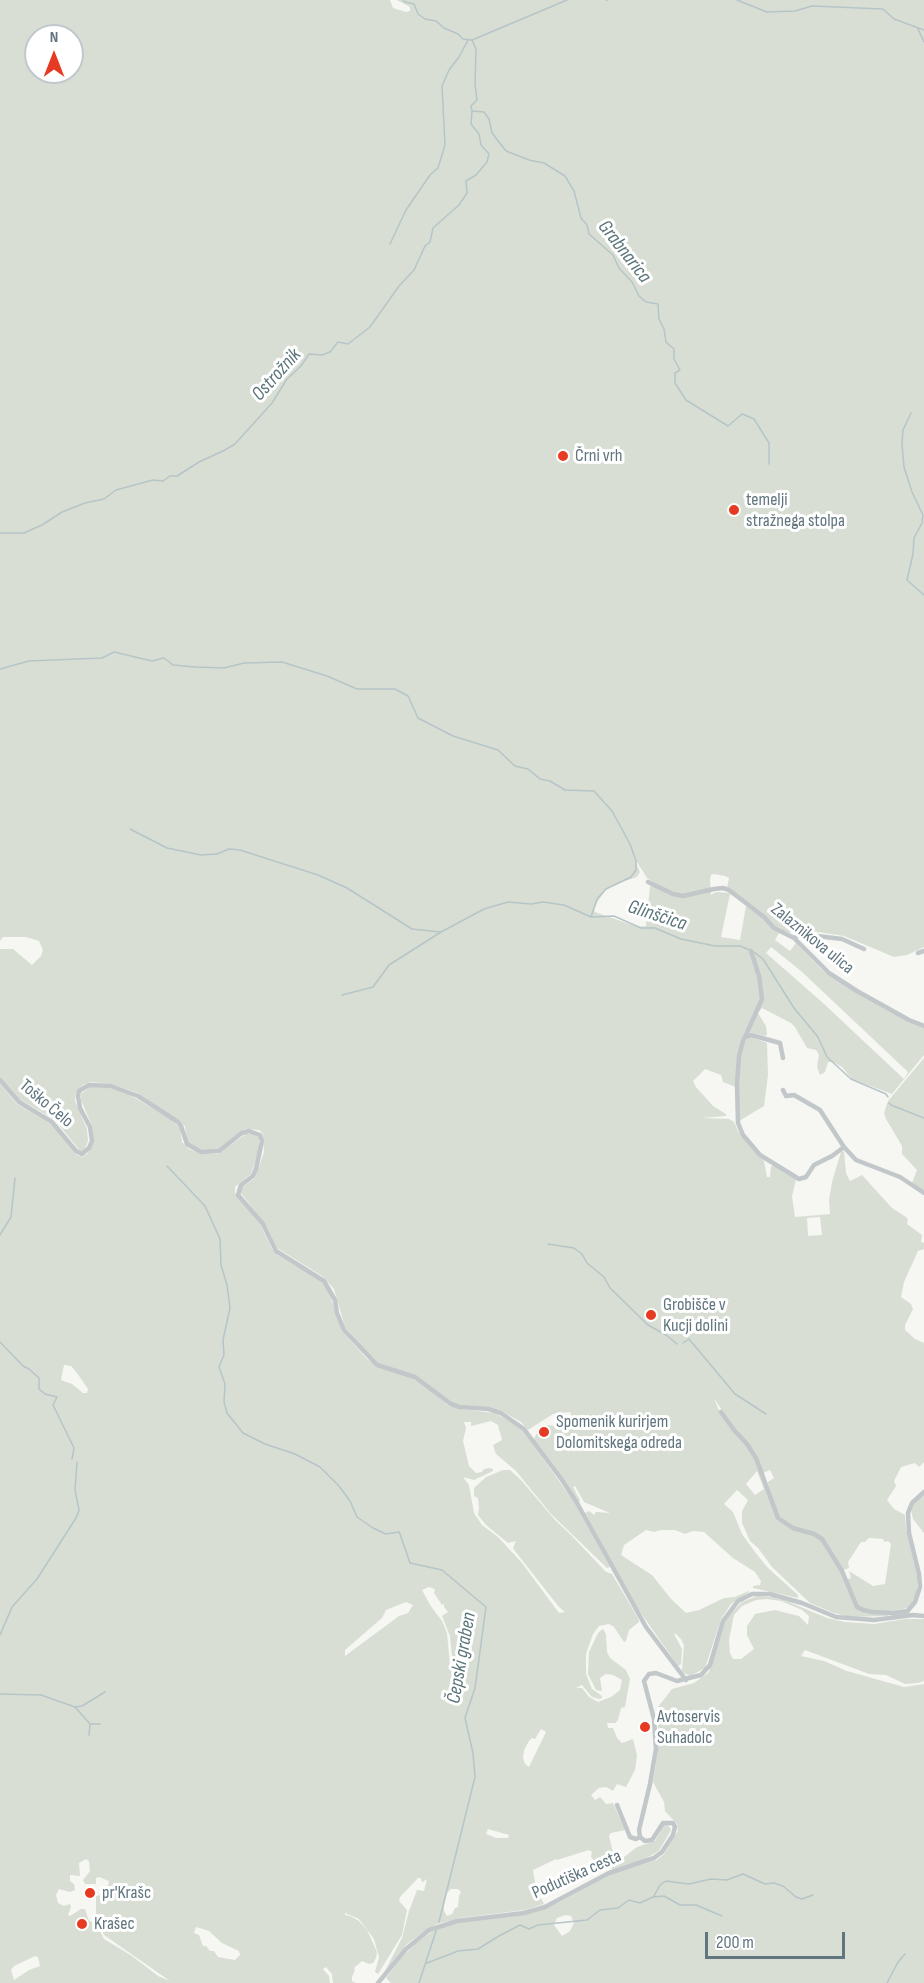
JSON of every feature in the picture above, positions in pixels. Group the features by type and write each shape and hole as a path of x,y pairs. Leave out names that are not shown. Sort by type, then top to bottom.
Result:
{"street":[{"name":"Zalaznikova ulica","path":"648,882 673,894 683,896 714,889 729,890 774,928 794,938 821,967 843,983 924,1026"},
{"path":"794,938 801,934 842,939 864,949"},
{"path":"751,951 759,976 762,999 740,1047 738,1123 743,1135 760,1155 802,1179 819,1162 844,1147"},
{"path":"918,952 924,951"},
{"path":"745,1037 751,1035 780,1042 783,1058"},
{"name":"Toško Čelo","path":"0,1080 19,1102 58,1127 76,1150 82,1154 89,1148 92,1141 90,1127 80,1108 78,1096 79,1091 89,1085 111,1086 138,1096 178,1122 182,1126 187,1144 201,1152 219,1151 242,1133 257,1132 262,1141 256,1169 253,1176 241,1185 238,1194 263,1224 276,1251 318,1276 331,1290 344,1330 378,1365 415,1377 451,1404 460,1407 489,1409 501,1413 524,1429 577,1503 646,1627 686,1680"},
{"path":"783,1090 786,1096 794,1095 820,1110 844,1147 856,1160 900,1178 924,1193"},
{"path":"721,1412 756,1458 778,1518 793,1528 814,1534 822,1539 842,1571 857,1607 872,1612 924,1616"},
{"path":"686,1680 701,1676 707,1670 726,1615 738,1601 752,1594 779,1596 836,1617 874,1620 906,1613 915,1602 920,1587 909,1533 908,1513 912,1503 924,1492"},
{"name":"Podutiška cesta","path":"378,1983 406,1949 422,1935 440,1925 524,1913 545,1907 609,1873 654,1858 662,1852 669,1843 675,1827 673,1823 663,1823 652,1840 645,1841 640,1837 639,1830 656,1749 654,1719 644,1681 650,1674 656,1673 677,1681 686,1680"},
{"path":"617,1805 630,1837 636,1839 640,1837"}],"shaded area":[{"path":"0,0 390,0 393,8 406,12 410,11 410,7 397,0 924,0 924,947 907,955 894,957 844,936 805,930 787,933 775,927 764,916 730,894 721,937 740,940 746,906 779,933 775,940 790,951 796,943 833,978 924,1028 924,1055 892,1094 852,1079 842,1067 833,1062 828,1062 825,1072 820,1075 817,1067 819,1055 816,1050 807,1048 791,1023 762,1008 758,1013 766,1026 767,1035 745,1031 739,1048 736,1087 723,1082 721,1075 705,1069 693,1081 713,1106 726,1114 726,1116 701,1118 729,1119 734,1122 738,1131 764,1161 767,1177 770,1177 771,1166 775,1166 795,1178 792,1196 795,1217 830,1214 829,1200 832,1182 841,1152 844,1151 846,1173 850,1181 862,1175 892,1208 908,1219 907,1224 922,1235 921,1242 924,1243 924,1249 918,1251 904,1282 901,1297 911,1304 913,1309 905,1330 924,1343 924,1462 919,1467 915,1463 901,1467 894,1481 896,1486 887,1500 894,1509 905,1515 917,1575 917,1592 912,1603 907,1608 891,1611 863,1609 858,1606 848,1583 847,1579 851,1578 849,1571 873,1586 885,1584 891,1544 888,1541 884,1542 883,1539 869,1538 861,1542 848,1562 849,1568 843,1570 822,1538 784,1523 778,1518 769,1491 768,1482 774,1478 770,1470 763,1473 751,1447 735,1430 714,1398 720,1413 753,1454 777,1519 788,1527 821,1540 841,1572 856,1608 863,1612 888,1614 888,1616 849,1617 810,1603 772,1567 750,1541 742,1523 742,1511 748,1500 737,1490 724,1504 733,1512 742,1534 755,1552 767,1567 798,1595 798,1598 753,1588 753,1586 760,1585 761,1581 755,1572 733,1558 704,1532 693,1531 685,1534 675,1530 654,1532 646,1530 624,1545 621,1555 652,1575 671,1599 686,1613 749,1591 731,1604 721,1619 705,1668 690,1676 684,1673 682,1671 684,1645 681,1639 674,1634 682,1649 681,1664 678,1666 634,1603 585,1513 589,1511 594,1515 596,1512 610,1513 584,1502 575,1486 573,1487 580,1500 579,1503 534,1439 537,1433 541,1436 547,1432 543,1427 549,1425 571,1427 570,1412 553,1414 528,1430 521,1422 500,1410 450,1402 415,1375 377,1363 345,1327 334,1289 322,1276 277,1248 267,1227 240,1192 241,1188 255,1178 264,1152 263,1134 259,1130 245,1129 217,1150 201,1150 187,1141 185,1126 138,1093 112,1084 90,1082 83,1085 76,1093 75,1101 87,1129 88,1141 84,1151 80,1151 55,1120 19,1099 0,1077 0,949 13,949 32,965 41,956 43,950 39,941 26,937 3,937 0,941","holes":["636,863 647,878 661,888 650,886 646,926 638,927 594,910 605,891 613,885 637,877 640,872","711,875 729,878 727,888 729,893 716,892 711,895","771,947 801,971 908,1072 904,1079 766,953","820,1217 822,1235 808,1236 807,1218","757,1471 764,1489 755,1495 746,1484"]},
{"path":"752,1037 767,1043 768,1075 764,1106 739,1121 738,1077 742,1047 747,1038"},
{"path":"924,1058 924,1191 912,1183 917,1170 902,1154 902,1146 884,1113 888,1101"},
{"path":"0,1084 17,1104 54,1126 73,1151 83,1157 94,1142 92,1126 81,1100 81,1094 90,1087 110,1088 125,1092 172,1120 180,1128 182,1142 189,1149 201,1154 218,1154 246,1134 254,1133 259,1137 259,1151 251,1174 235,1187 235,1193 260,1224 272,1249 279,1256 320,1280 328,1289 342,1331 366,1358 379,1368 410,1377 423,1384 448,1405 460,1409 495,1413 517,1425 525,1433 576,1505 610,1567 607,1568 551,1514 516,1471 496,1454 493,1445 502,1440 498,1425 491,1421 471,1426 471,1422 464,1422 466,1428 463,1441 469,1466 476,1473 484,1469 493,1469 474,1480 463,1477 469,1485 474,1513 482,1525 498,1537 522,1563 559,1613 565,1612 513,1548 516,1541 508,1543 486,1525 478,1515 478,1498 474,1496 474,1488 486,1477 503,1470 510,1470 555,1520 606,1572 612,1574 639,1622 629,1630 624,1642 614,1627 609,1624 599,1626 593,1634 586,1654 586,1674 592,1689 602,1698 592,1697 582,1685 576,1688 582,1688 589,1697 598,1702 611,1697 620,1690 622,1680 606,1674 600,1678 602,1691 596,1690 588,1674 589,1652 598,1633 603,1629 610,1658 626,1670 630,1679 625,1707 621,1708 615,1723 607,1723 608,1728 613,1728 622,1743 633,1739 637,1755 635,1770 626,1787 617,1784 613,1791 606,1787 599,1788 591,1795 595,1800 600,1797 606,1804 613,1803 625,1830 611,1833 609,1836 615,1861 619,1861 637,1847 655,1841 664,1825 668,1825 671,1830 659,1851 643,1860 613,1869 597,1863 591,1857 592,1852 589,1850 556,1859 533,1870 536,1889 544,1904 525,1910 460,1918 437,1924 407,1944 384,1973 402,1938 417,1890 424,1891 427,1879 423,1882 421,1878 418,1878 400,1897 399,1901 407,1910 402,1935 378,1974 375,1972 379,1957 374,1939 359,1919 345,1913 359,1921 367,1930 377,1952 373,1963 362,1961 354,1968 352,1981 356,1983 333,1983 332,1974 326,1967 323,1969 329,1976 330,1983 0,1983","holes":["64,1365 71,1366 77,1373 88,1389 87,1393 83,1393 72,1384 61,1380","429,1587 435,1589 434,1593 448,1612 442,1616 450,1636 455,1686 450,1666 447,1633 442,1621 422,1590","406,1602 413,1605 408,1613 399,1616 345,1656 345,1650 382,1618 386,1610","541,1729 546,1732 529,1767 523,1758 524,1750 532,1738 535,1739","488,1829 509,1835 508,1838 496,1838 486,1834","86,1859 89,1861 90,1871 83,1880 85,1884 96,1884 96,1878 99,1877 109,1881 107,1891 96,1896 96,1917 104,1935 170,1981 158,1976 132,1956 104,1939 95,1922 89,1921 85,1909 68,1915 70,1904 64,1906 58,1903 56,1895 59,1889 70,1892 75,1890 74,1884 70,1881 70,1875 80,1876 79,1863","451,1889 458,1889 461,1892 458,1907 447,1916 444,1906 447,1893","196,1927 209,1931 222,1943 239,1951 240,1955 235,1960 218,1957 214,1951 203,1946 199,1935 194,1933","35,1956 38,1957 40,1966 14,1980 11,1970 14,1966"]},
{"path":"924,1495 924,1533 913,1519 911,1510 914,1503"},
{"path":"757,1596 772,1597 827,1618 845,1622 874,1624 905,1619 924,1619 924,1681 918,1683 905,1684 886,1675 869,1674 805,1650 801,1656 824,1661 847,1671 904,1687 924,1684 924,1983 391,1983 386,1978 402,1957 431,1932 451,1924 540,1910 560,1902 613,1873 657,1860 664,1854 678,1831 677,1824 665,1811 664,1802 653,1782 658,1751 658,1707 672,1689 694,1683 709,1672 720,1630 729,1615 742,1602","holes":["756,1600 781,1601 802,1610 809,1616 808,1625 799,1616 775,1610 755,1614 747,1626 747,1635 754,1649 741,1659 733,1659 729,1640 734,1615 742,1606","571,1916 574,1923 570,1931 562,1936 554,1925 557,1918"]}],"waterway":[{"name":"Grabnarica","path":"403,0 414,4 418,14 425,19 436,21 463,39 472,40 476,49 477,100 471,106 472,111 484,112 489,119 492,133 506,151 544,163 565,176 574,191 581,218 587,225 589,234 613,255 619,268 632,282 639,296 646,302 658,304 659,319 664,329 666,342 674,349 674,359 680,370 675,373 675,383 686,400 728,426 742,414 754,419 769,443 769,464"},
{"path":"472,40 567,0"},
{"path":"737,0 767,12 795,11 812,6 883,9 894,19 924,30"},
{"path":"918,29 924,42"},
{"name":"Ostrožnik","path":"390,244 406,210 430,175 438,168 445,145 442,86 468,40"},
{"name":"Ostrožnik","path":"0,533 24,533 62,512 104,499 116,490 177,476 223,451 235,444 272,403 287,379 301,366 309,354 322,355 330,352 338,342 348,344 370,327 399,286 414,270 425,246 430,242 433,228 459,205 467,193 466,181 476,175 487,162 489,154 481,145 479,134 471,124 472,111"},
{"path":"911,413 903,430 904,467 923,515 922,523 914,538 907,580 924,595"},
{"path":"0,669 29,661 102,658 114,652 152,661 164,658 173,665 195,667 224,668 244,663 282,662 327,676 357,689 395,689 408,696 418,718 453,736 498,750 515,766 528,769 540,779 550,781 565,790 594,791 612,811 630,844 636,861 636,870 631,877 606,889 597,899 591,917"},
{"path":"130,829 167,848 201,855 217,854 229,849 240,850 318,875 347,888 412,929 440,932"},
{"name":"Glinščica","path":"342,995 373,987 389,965 441,932 484,909 508,902 531,904 543,902 564,905 591,917 614,916 641,928 655,928 681,939 715,946 740,946 750,950"},
{"name":"Glinščica","path":"754,952 763,959 794,1008 818,1037 827,1057 851,1079 886,1094 888,1097"},
{"name":"Glinščica","path":"889,1103 924,1118"},
{"name":"Čepski graben","path":"167,1166 205,1206 220,1239 221,1265 230,1308 223,1340 224,1355 219,1367 225,1384 224,1402 227,1413 243,1433 320,1467 339,1486 350,1501 357,1517 386,1534 399,1532 410,1563 442,1570 486,1607 475,1688 465,1718 473,1753 475,1777 439,1922"},
{"path":"0,1235 11,1217 15,1178"},
{"path":"548,1244 574,1248 582,1254 587,1263 604,1277 610,1288 648,1325 677,1344"},
{"path":"683,1343 689,1339 735,1394 766,1414"},
{"path":"0,1342 23,1366 39,1378 39,1389 45,1394 57,1397 53,1405 74,1448 72,1459"},
{"path":"0,1635 12,1607 37,1579 76,1518 79,1510 75,1490 77,1462"},
{"name":"Ostrožnik","path":"0,1694 41,1695 75,1707 82,1706 105,1692"},
{"path":"75,1707 90,1724 100,1724"},
{"path":"89,1735 90,1724"},
{"path":"654,1896 660,1885 666,1881 689,1884 711,1879 727,1880 743,1874 765,1884 774,1883 783,1886 802,1899 813,1895"},
{"path":"427,1963 458,1951 478,1949 520,1925 529,1929 538,1925 587,1920 600,1910 618,1908 629,1900 640,1903 653,1897 664,1896 680,1905 696,1905 722,1916"},
{"name":"Čepski graben","path":"419,1983 436,1931"},
{"path":"887,1983 905,1954"}],"place":[{"name":"Črni vrh","path":"563,456"},
{"name":"temelji stražnega stolpa","path":"734,510"},
{"name":"Grobišče v Kucji dolini","path":"651,1315"},
{"name":"Spomenik kurirjem Dolomitskega odreda","path":"544,1432"},
{"name":"Avtoservis Suhadolc","path":"645,1727"},
{"name":"pr'Krašc","path":"90,1893"},
{"name":"Krašec","path":"82,1924"}]}
